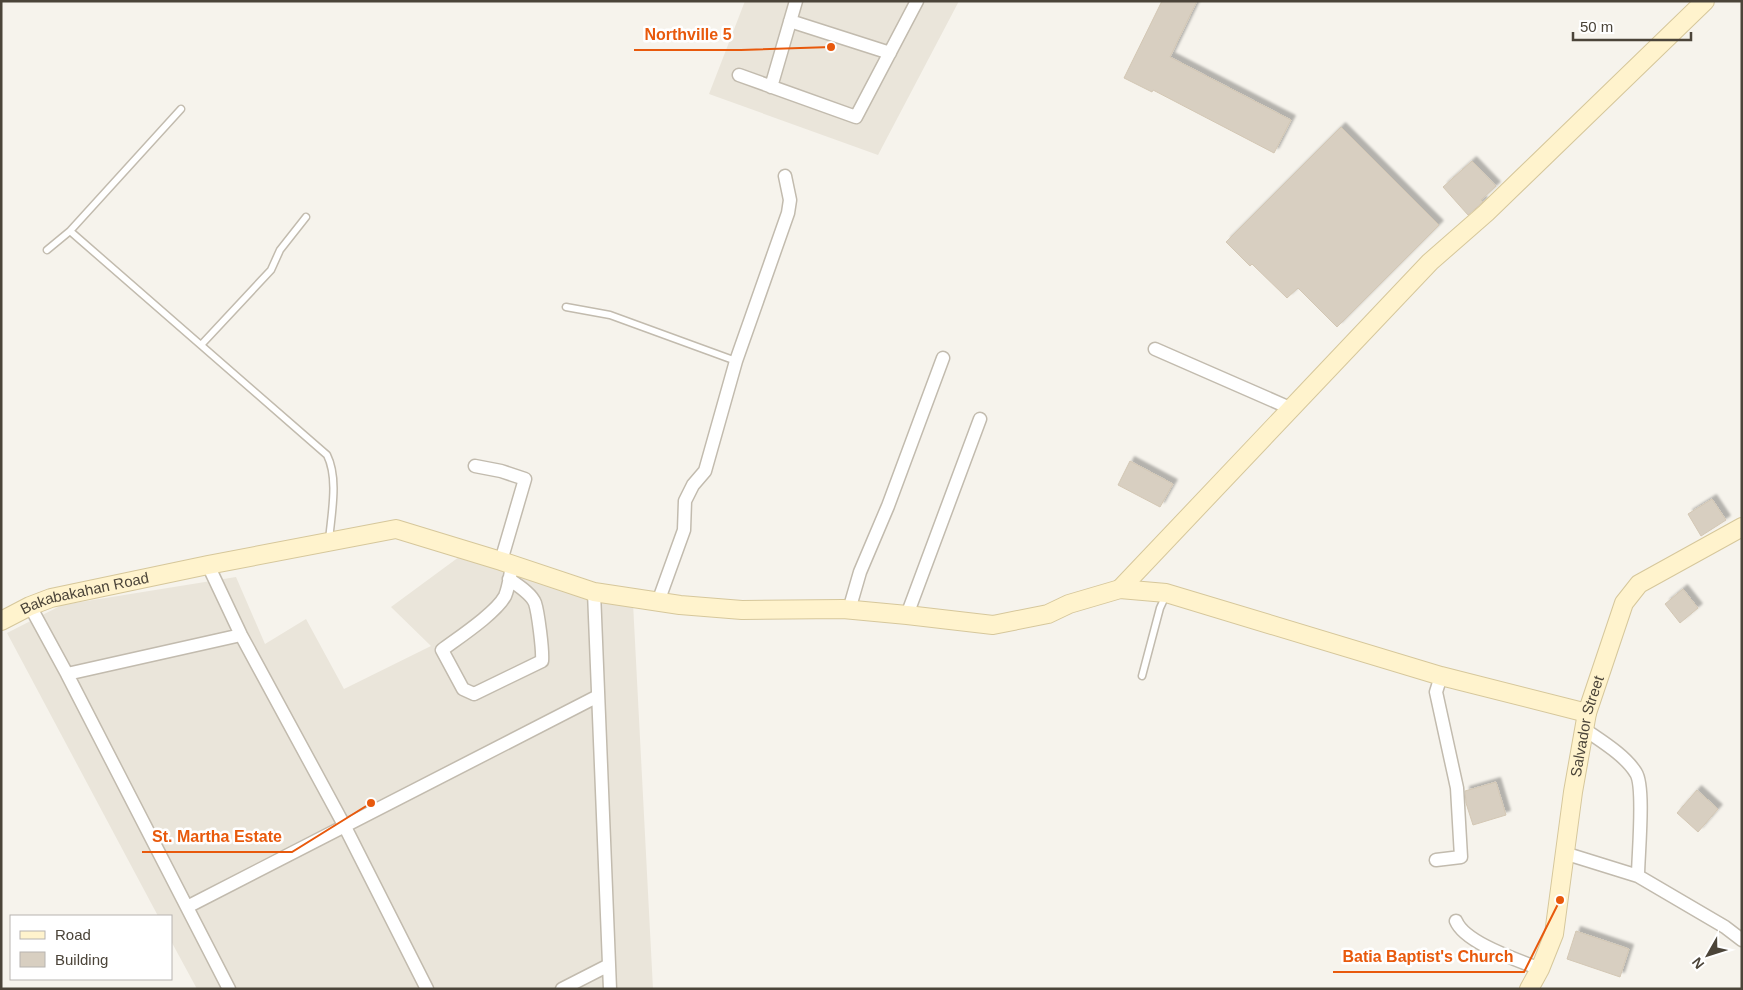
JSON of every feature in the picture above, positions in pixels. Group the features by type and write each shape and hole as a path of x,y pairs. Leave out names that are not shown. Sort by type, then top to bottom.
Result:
{"street":[{"path":"771,86 796,1"},
{"path":"739,75 856,118 917,1"},
{"path":"1120,589 1430,262 1486,213 1705,1"},
{"path":"790,21 890,53"},
{"path":"658,602 684,530 685,501 693,485 704,471 736,361 788,213 790,200 785,176"},
{"path":"1155,349 1290,408"},
{"path":"849,610 860,572 888,506 943,358"},
{"path":"908,614 980,419"},
{"path":"475,466 501,471 525,479 508,569 504,597 490,613 442,650 463,689 474,694 542,660 543,652 534,602 508,569"},
{"name":"Salvador Street","path":"1529,989 1540,969 1554,934 1572,792 1585,721 1624,603 1639,584 1742,526"},
{"name":"Bakabakahan Road","path":"1,621 30,606 51,598 208,565 396,529 508,569 594,592 680,605 742,610 849,610 908,614 993,624 1048,614 1069,604 1120,589"},
{"path":"208,565 241,635 344,825 427,989"},
{"path":"1120,589 1166,593 1585,721 1637,774 1641,800 1638,876"},
{"path":"594,592 610,989"},
{"path":"30,606 229,989"},
{"path":"67,674 241,635"},
{"path":"1436,860 1461,857 1457,788 1436,692 1441,676"},
{"path":"187,907 598,696"},
{"path":"1564,853 1638,876 1742,940"},
{"path":"1456,921 1459,928 1494,951 1540,969"},
{"path":"562,989 609,965"}],"lane":[{"path":"47,250 70,231 181,110"},
{"path":"201,345 271,270 280,250 306,217"},
{"path":"70,231 327,455 332,464 333,480 329,542"},
{"path":"566,307 610,315 736,361"},
{"path":"1142,676 1160,608 1166,593"}],"shaded area":[{"path":"745,1 959,1 878,155 709,94"},
{"path":"463,554 633,603 653,989 197,989 172,943 172,915 157,915 7,633 62,605 236,577 265,644 306,619 344,689 431,646 391,607"}],"building":[{"path":"1162,1 1197,1 1170,57 1291,120 1274,153 1153,90 1152,92 1124,78"},
{"path":"1341,127 1439,225 1337,327 1298,288 1287,298 1226,242"},
{"path":"1472,161 1496,186 1481,200 1483,202 1468,215 1443,187"},
{"path":"1130,461 1173,484 1160,507 1118,485"},
{"path":"1712,499 1726,520 1701,536 1688,514"},
{"path":"1683,589 1698,608 1680,623 1665,604"},
{"path":"1496,782 1506,815 1473,825 1466,803 1465,791"},
{"path":"1697,790 1718,809 1698,832 1677,813"},
{"path":"1576,931 1629,949 1620,977 1567,959"}],"place":[{"name":"Northville 5","path":"831,47"},
{"name":"St. Martha Estate","path":"371,803"},
{"name":"Batia Baptist's Church","path":"1560,900"}]}
